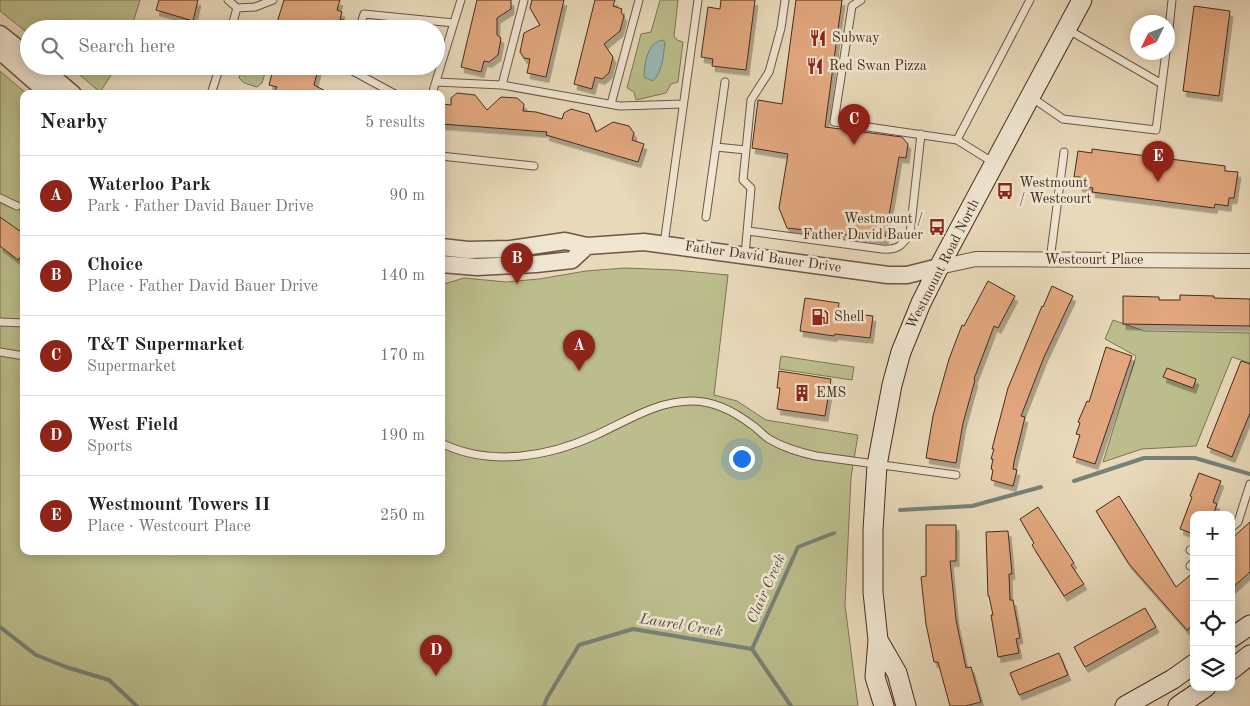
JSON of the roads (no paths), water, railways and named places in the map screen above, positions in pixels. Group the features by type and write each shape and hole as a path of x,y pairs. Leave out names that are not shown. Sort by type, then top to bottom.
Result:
{"main road":[{"name":"Westmount Road North","path":"884,706 875,677 878,640 873,592 873,530 877,465 892,385 901,352 921,302 938,267 1082,0"},
{"path":"1235,635 1250,625"},
{"name":"Westmount Road North","path":"878,640 897,674 906,706"},
{"path":"1235,667 1250,655"},
{"path":"1125,706 1173,679 1190,667"},
{"path":"1178,706 1200,691"}],"street":[{"path":"0,34 20,50"},
{"path":"0,51 20,68"},
{"path":"28,75 45,90"},
{"path":"51,75 68,90"},
{"name":"Father David Bauer Drive","path":"445,247 468,250 511,249 565,241 587,246 644,242 888,274 907,275 938,267"},
{"path":"445,264 477,267 572,260 587,246"},
{"name":"Westcourt Place","path":"938,267 976,258 1250,261"}],"lane":[{"path":"228,0 238,8 255,7 273,0"},
{"path":"445,52 460,0"},
{"path":"502,85 524,0"},
{"path":"611,104 639,0"},
{"path":"664,244 698,0"},
{"path":"745,255 751,188 743,180 751,100 770,72 781,28 785,0"},
{"path":"861,0 852,6 834,122 957,140 995,163"},
{"path":"957,140 1030,0"},
{"path":"1170,15 1172,0"},
{"path":"234,20 238,8"},
{"path":"362,20 364,14 424,20"},
{"path":"445,22 454,23"},
{"path":"1066,30 1162,84"},
{"path":"1030,97 1063,119 1156,130 1165,60"},
{"path":"212,90 217,75"},
{"path":"360,75 388,90"},
{"path":"433,90 438,75"},
{"path":"436,82 502,85 620,106 684,104"},
{"path":"706,217 725,82"},
{"path":"748,231 892,249 903,245 910,234 920,134"},
{"path":"716,147 746,150"},
{"path":"1050,260 1064,152"},
{"path":"445,156 534,166"},
{"path":"0,198 17,206"},
{"path":"0,322 20,323"},
{"path":"0,352 20,355"},
{"path":"445,445 453,449 490,457 530,455 581,442 654,408 673,403 695,401 722,407 740,416 767,438 796,452 956,475"},
{"path":"1235,525 1238,522 1249,487"}],"water":[{"path":"663,40 665,43 662,63 659,73 653,81 644,77 646,61 653,45"}],"waterway":[{"name":"Clair Creek","path":"1074,481 1144,458 1195,458 1250,474"},
{"name":"Clair Creek","path":"900,510 972,506 1041,487"},
{"name":"Clair Creek","path":"752,649 798,547 834,533"},
{"name":"Laurel Creek","path":"0,627 36,655 66,667 109,680 137,706"},
{"name":"Laurel Creek","path":"544,706 579,645 633,629 752,649 791,706"}],"place":[{"name":"Subway","path":"818,38"},
{"name":"Red Swan Pizza","path":"815,66"},
{"name":"T&T Supermarket","path":"854,145"},
{"name":"Westmount Towers II","path":"1158,182"},
{"name":"Westmount / Westcourt","path":"1005,191"},
{"name":"Westmount / Father David Bauer","path":"937,227"},
{"name":"Choice","path":"517,284"},
{"name":"Shell","path":"820,317"},
{"name":"Waterloo Park","path":"579,371"},
{"name":"EMS","path":"802,393"},
{"name":"West Field","path":"436,676"}]}
